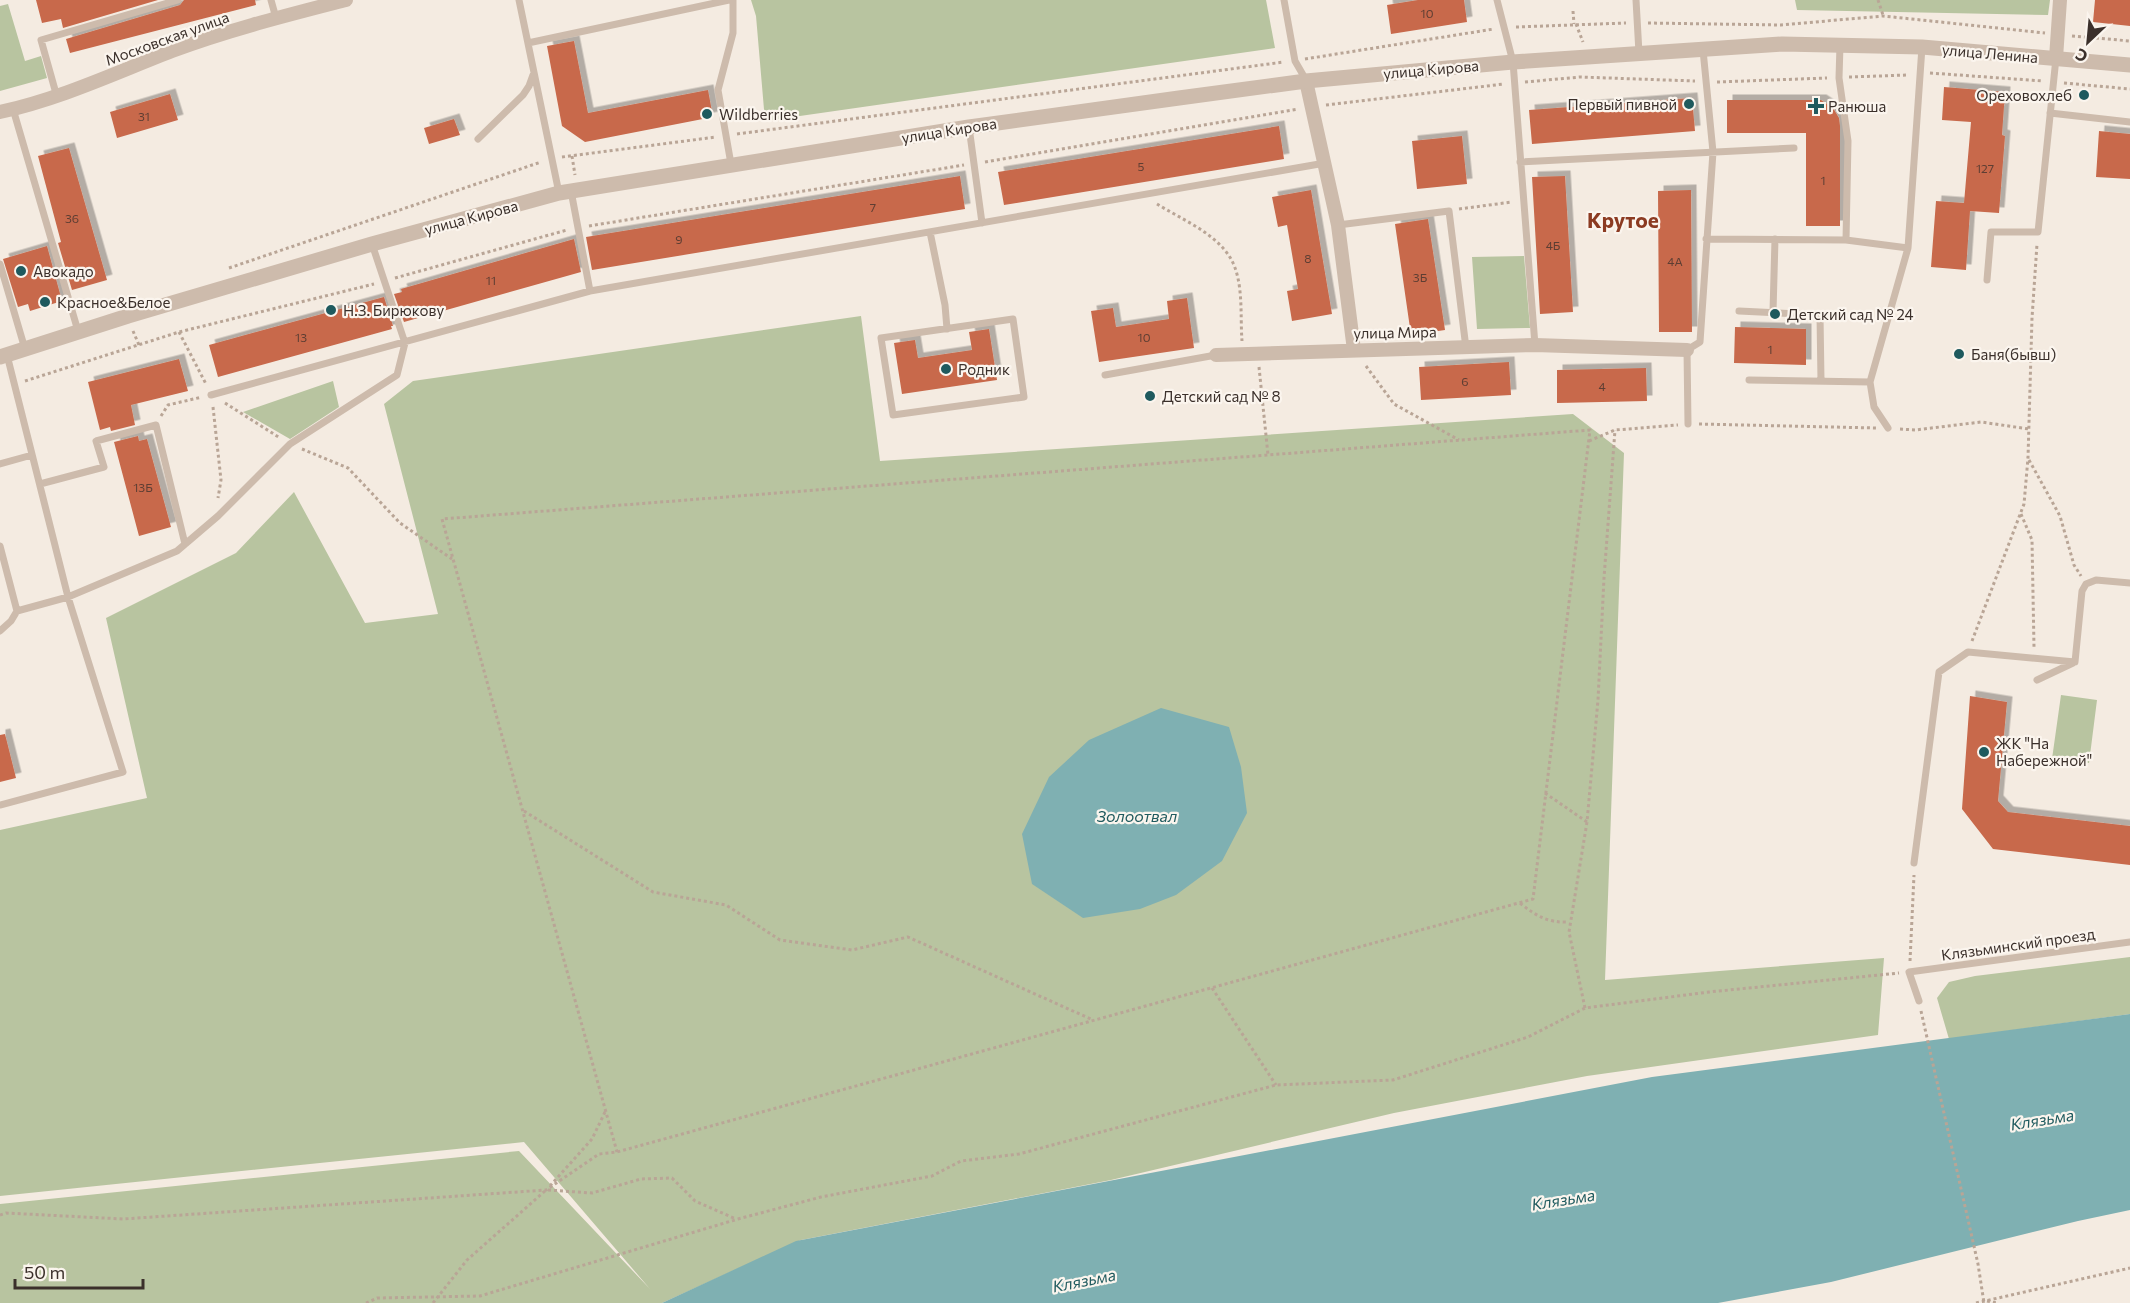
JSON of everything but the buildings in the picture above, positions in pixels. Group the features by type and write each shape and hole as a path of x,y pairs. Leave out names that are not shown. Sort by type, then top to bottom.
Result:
{"street":[{"name":"Московская улица","path":"7,111 57,97 174,50 276,18 346,0"},
{"path":"2056,58 2060,0"},
{"name":"улица Кирова","path":"4,356 78,331 372,244 565,192 731,164 969,127 1306,81 1513,62 1782,44 1922,47"},
{"name":"улица Ленина","path":"1922,47 2130,65"},
{"path":"1306,81 1338,225 1354,350"},
{"name":"улица Мира","path":"1216,355 1535,345 1687,350"}],"lane":[{"path":"57,97 40,40 178,0"},
{"path":"271,0 276,18"},
{"path":"519,0 534,73 565,192 577,228 590,291"},
{"path":"528,43 731,0 733,33 718,90 731,164"},
{"path":"1284,0 1295,61 1306,81"},
{"path":"1497,0 1513,62 1535,345"},
{"path":"1636,0 1639,53"},
{"path":"1840,45 1839,78 1848,141 1846,240"},
{"path":"1888,428 1874,407 1870,382 1908,248 1922,47"},
{"path":"1689,424 1687,350 1700,342 1713,152 1703,50"},
{"path":"1987,280 1990,232 2038,232 2056,58"},
{"path":"478,139 494,126 527,91 534,73"},
{"path":"7,111 78,331"},
{"path":"2050,113 2130,122"},
{"path":"969,127 982,223"},
{"path":"1520,162 1794,148"},
{"path":"211,395 590,291 1325,163"},
{"path":"1338,225 1449,211 1466,348"},
{"path":"930,232 945,305 947,329"},
{"path":"1773,312 1775,238"},
{"path":"1706,239 1846,240 1908,248"},
{"path":"0,631 17,611 68,597 177,551 207,526 290,444 397,375 405,343 372,244"},
{"path":"0,264 25,349"},
{"path":"1739,311 1820,315 1821,381"},
{"path":"1013,319 1024,397 893,416 882,338 947,329 1013,319"},
{"name":"улица Мира","path":"1105,375 1216,355"},
{"path":"0,805 123,772 68,597 15,384 4,356"},
{"path":"1749,380 1870,382"},
{"path":"40,484 104,467 96,441 156,425 185,543"},
{"path":"0,464 32,455"},
{"path":"0,546 17,611"},
{"path":"2075,662 2082,591 2086,584 2096,579 2130,583"},
{"path":"1914,863 1939,672 1968,651 2075,662"},
{"path":"2037,680 2075,662"},
{"name":"Клязьминский проезд","path":"1909,972 2130,942"},
{"path":"1909,972 1919,1000"}],"path":[{"path":"1878,0 1883,16"},
{"path":"1574,11 1574,24"},
{"path":"15,384 179,333 386,281 577,228 1312,106 1580,77 1706,82"},
{"path":"1142,195 1203,232 1218,243 1231,259 1238,280 1242,354"},
{"path":"1449,211 1523,201"},
{"path":"1968,651 2024,504 2038,232"},
{"path":"179,333 211,395 221,480 207,526"},
{"path":"1354,350 1394,404 1460,440"},
{"path":"1258,354 1268,455"},
{"path":"156,425 168,405 211,395 290,444 348,468 400,523 453,560"},
{"path":"1589,441 1615,430 1689,424 1915,430 1981,422 2029,429"},
{"path":"546,1190 599,1154 617,1152 1533,900 1590,430 442,519 617,1152"},
{"path":"1585,1008 1569,932 1587,822 1598,700 1615,430"},
{"path":"2028,458 2061,516 2074,565 2086,584"},
{"path":"2020,513 2032,540 2034,652"},
{"path":"1545,793 1587,822"},
{"path":"523,810 653,892 726,905 780,940 852,950 908,937 1094,1021"},
{"path":"366,1303 377,1298 480,1296 738,1219 821,1197 932,1176 961,1161 1019,1154 1276,1086 1394,1080 1528,1037 1585,1008 1709,992 1909,972 1914,863"},
{"path":"1520,903 1535,916 1555,923 1570,922"},
{"path":"1212,988 1276,1086"},
{"path":"1919,1000 1985,1302"},
{"path":"433,1303 468,1260 546,1190 592,1139 606,1110"},
{"path":"0,1215 6,1213 123,1219 546,1190 592,1192 641,1179 672,1178 695,1201 738,1219"},
{"path":"1976,1303 2130,1268"},
{"path":"1985,1302 1997,1303"}],"green space":[{"path":"751,0 1266,0 1275,48 765,121 756,16"},
{"path":"1795,0 2050,0 2048,15 1797,10"},
{"path":"8,4 25,61 41,56 47,78 0,91 0,6"},
{"path":"1524,256 1530,328 1477,329 1472,257"},
{"path":"861,316 880,461 1573,414 1624,453 1605,980 1884,958 1878,1035 1587,1076 1394,1113 1111,1180 801,1240 662,1303 0,1303 0,1204 519,1151 650,1289 524,1142 0,1196 0,830 147,798 106,618 236,553 294,492 365,623 438,614 384,404 413,381"},
{"path":"333,381 339,407 290,439 243,412"},
{"path":"2061,695 2097,700 2089,763 2052,759"},
{"path":"2130,957 2130,1014 1949,1039 1937,998 1949,982 1975,976"}],"water":[{"name":"Золоотвал","path":"1161,708 1229,727 1241,767 1247,813 1222,861 1176,895 1140,909 1083,918 1032,884 1022,834 1049,777 1089,740"},
{"name":"Клязьма","path":"2130,1014 2130,1210 1831,1282 1718,1303 662,1303 796,1241 1652,1077"}],"place":[{"name":"Ореховохлеб","path":"2084,95"},
{"name":"Первый пивной","path":"1689,104"},
{"name":"Ранюша","path":"1816,106"},
{"name":"Wildberries","path":"707,114"},
{"name":"Авокадо","path":"21,271"},
{"name":"Красное&Белое","path":"45,302"},
{"name":"Н.З. Бирюкову","path":"331,310"},
{"name":"Детский сад № 24","path":"1775,314"},
{"name":"Баня(бывш)","path":"1959,354"},
{"name":"Родник","path":"946,369"},
{"name":"Детский сад № 8","path":"1150,396"},
{"name":"ЖК \"На Набережной\"","path":"1984,752"}],"district":[{"name":"Крутое","path":"1623,219"}]}
